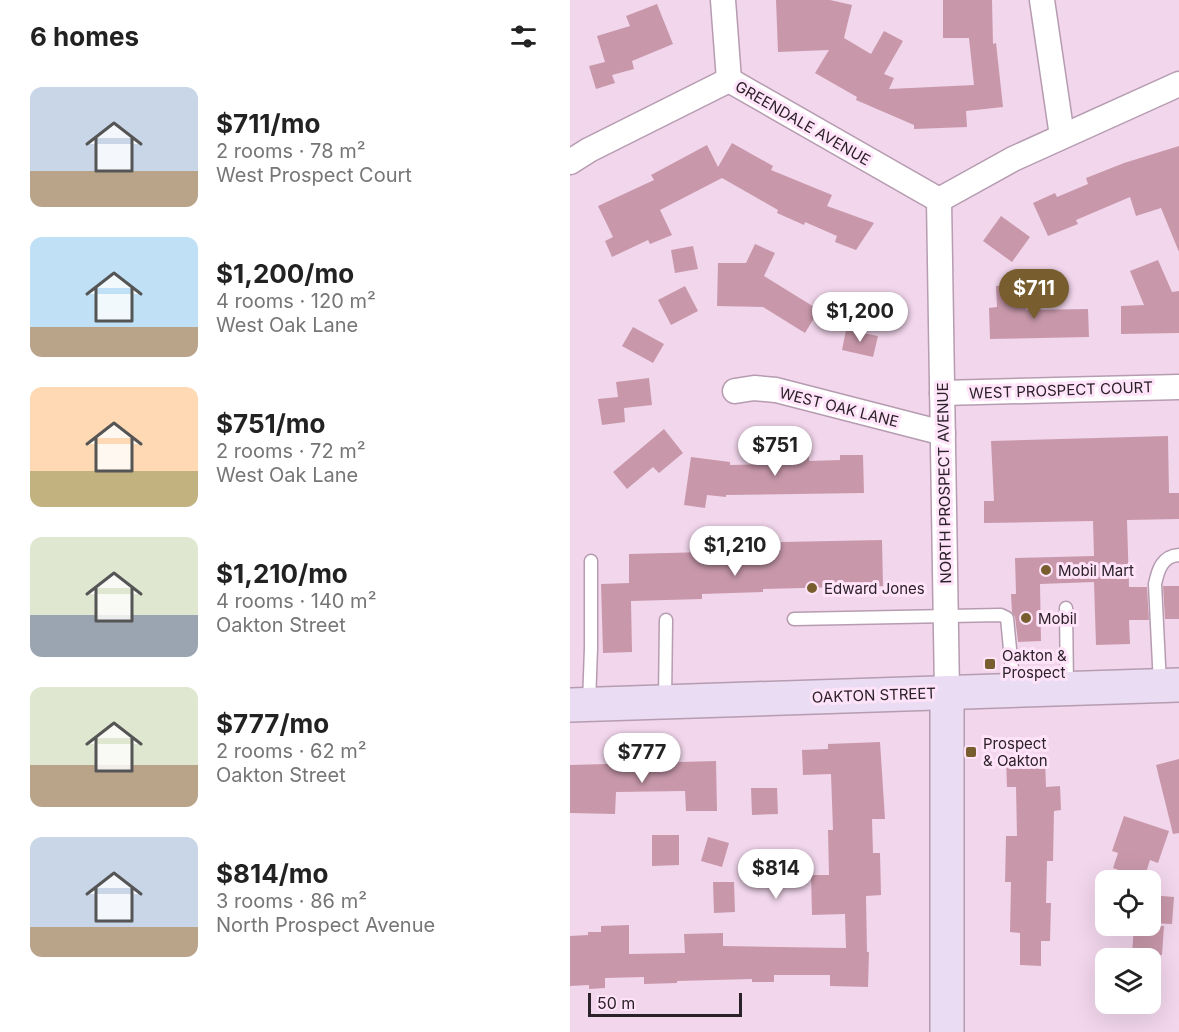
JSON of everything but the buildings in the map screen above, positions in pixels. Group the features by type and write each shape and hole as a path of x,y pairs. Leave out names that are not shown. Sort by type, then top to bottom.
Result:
{"main road":[{"name":"OAKTON STREET","path":"579,704 1169,685"},
{"name":"NORTH PROSPECT AVENUE","path":"947,693 947,1032"}],"street":[{"path":"723,0 729,80"},
{"path":"1042,0 1062,136"},
{"name":"GREENDALE AVENUE","path":"570,162 588,150 729,80 939,200"},
{"path":"939,200 1013,159 1179,84"},
{"name":"NORTH PROSPECT AVENUE","path":"939,200 947,693"},
{"name":"WEST PROSPECT COURT","path":"942,393 1179,387"},
{"name":"WEST OAK LANE","path":"735,391 754,388 776,390 943,433"}],"lane":[{"path":"1169,685 1155,584 1157,572 1164,560 1179,555"},
{"path":"579,704 591,648 591,561"},
{"path":"1066,608 1067,689"},
{"path":"794,619 1002,615 1007,618 1014,690"},
{"path":"665,701 666,620"}],"place":[{"name":"Mobil Mart","path":"1046,570"},
{"name":"Edward Jones","path":"812,588"},
{"name":"Mobil","path":"1026,618"},
{"name":"Oakton & Prospect","path":"990,664"},
{"name":"Prospect & Oakton","path":"971,752"}]}
